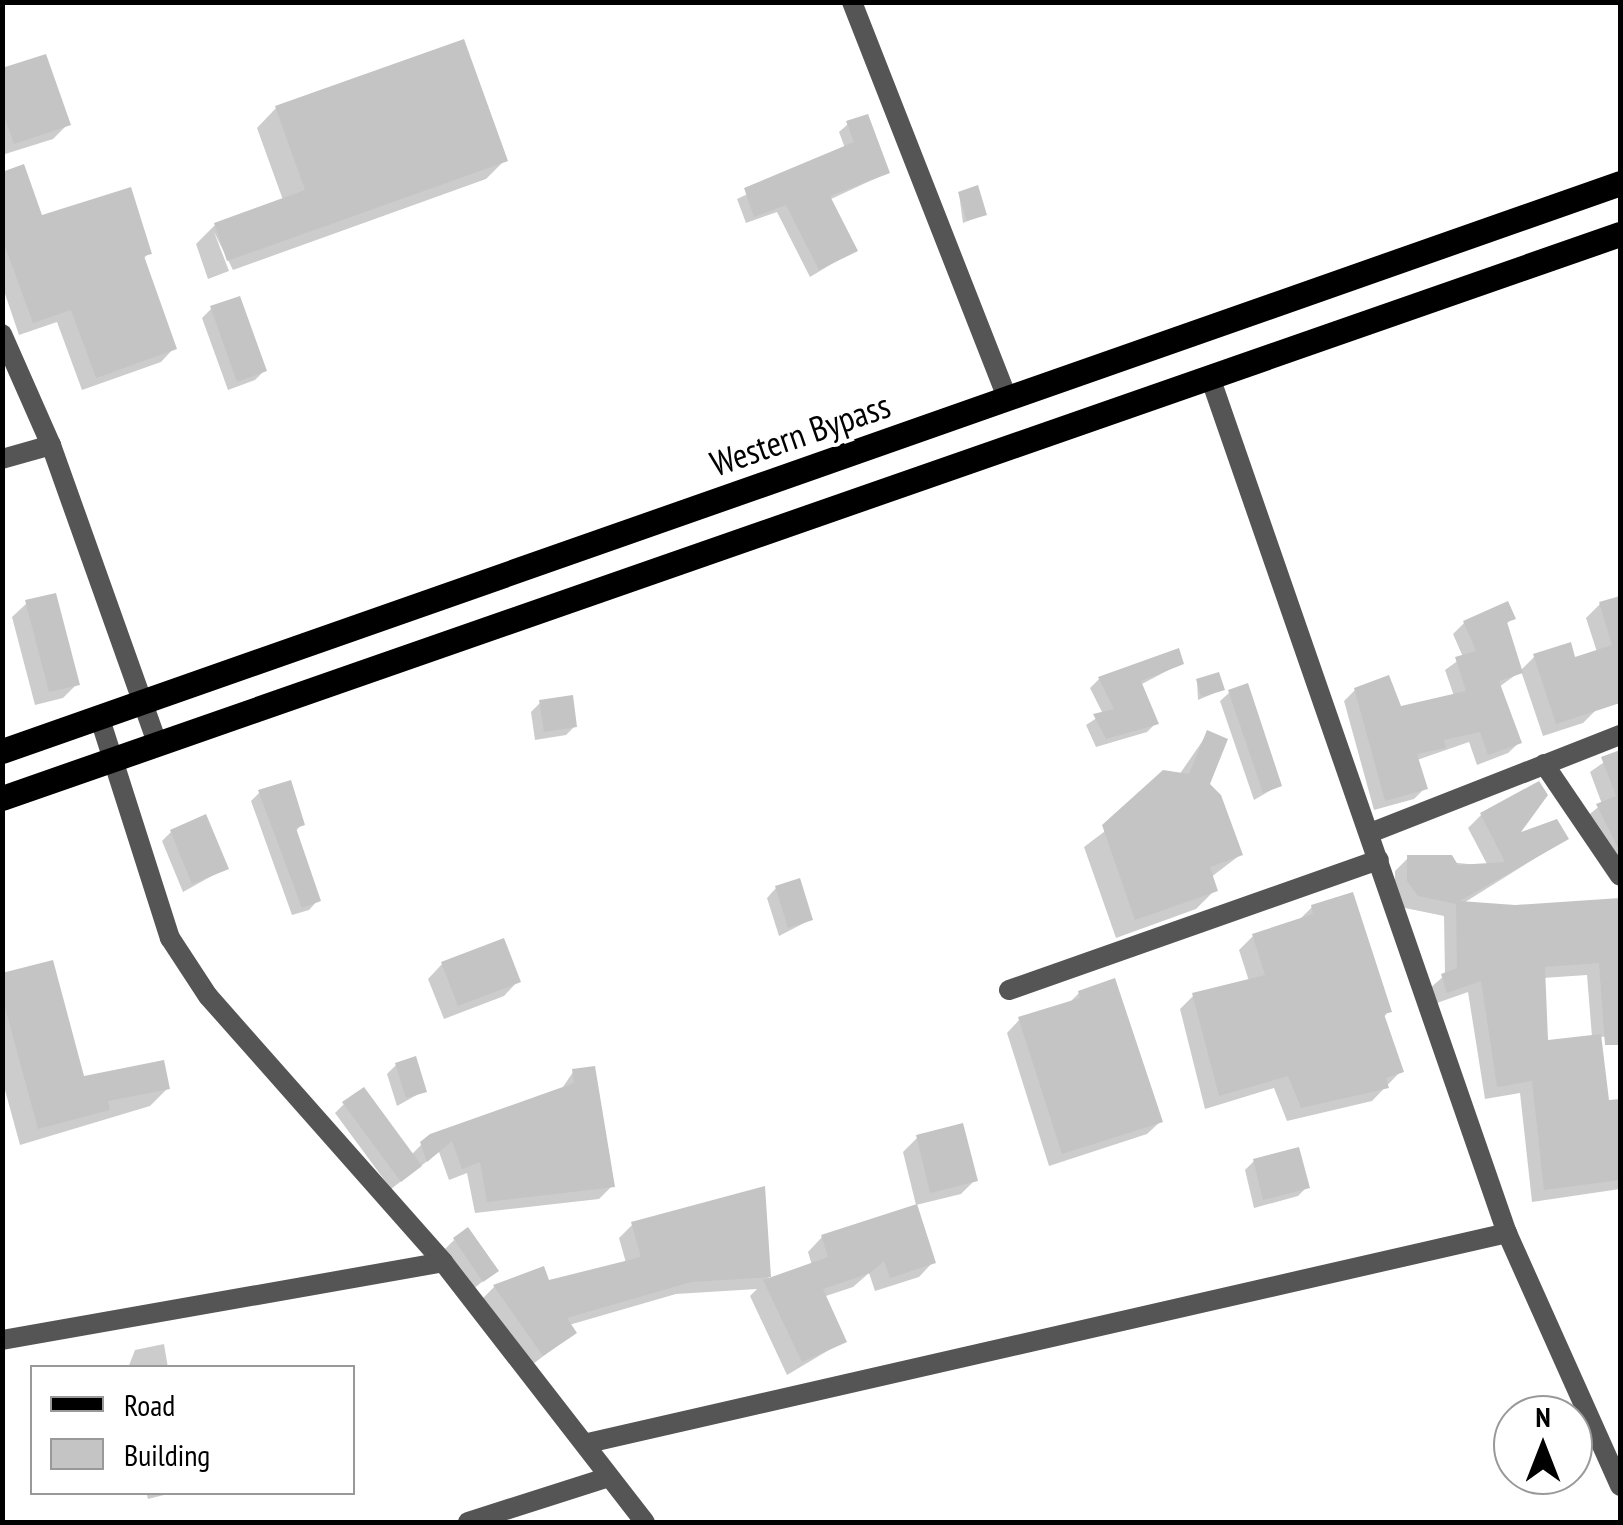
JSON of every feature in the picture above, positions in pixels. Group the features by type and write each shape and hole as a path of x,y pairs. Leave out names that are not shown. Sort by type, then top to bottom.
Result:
{"main road":[{"name":"Western Bypass","path":"2,751 1620,183"},
{"path":"2,798 1620,234"}],"street":[{"path":"852,2 1007,398"},
{"path":"2,334 51,445 157,743"},
{"path":"1210,377 1506,1233 1620,1486"},
{"path":"2,459 51,445"},
{"path":"100,719 180,953 208,996 443,1262 645,1522"},
{"path":"1370,833 1620,735"},
{"path":"1544,764 1620,876"},
{"path":"1008,990 1379,860"},
{"path":"588,1444 1506,1233"},
{"path":"2,1340 443,1262"},
{"path":"468,1522 609,1477"}],"building":[{"path":"464,39 508,161 227,261 214,223 305,190 275,106"},
{"path":"46,54 71,125 14,144 2,110 2,68"},
{"path":"868,114 890,173 830,196 858,251 819,270 786,205 754,217 744,188 854,142 846,121"},
{"path":"24,164 42,215 131,187 152,254 144,256 177,349 96,378 71,310 33,323 2,238 2,172"},
{"path":"978,185 987,215 967,221 958,192"},
{"path":"240,296 267,371 237,382 210,306"},
{"path":"56,593 80,685 49,692 25,600"},
{"path":"1620,596 1620,703 1556,724 1533,654 1571,642 1575,657 1612,645 1599,602"},
{"path":"1508,601 1516,619 1507,622 1523,673 1499,681 1522,743 1488,755 1480,732 1444,740 1446,748 1417,754 1428,789 1385,801 1354,688 1389,675 1401,706 1466,691 1455,657 1476,651 1463,621"},
{"path":"1179,648 1184,664 1141,681 1159,724 1106,739 1093,714 1114,709 1098,677"},
{"path":"1219,672 1225,690 1201,697 1196,679"},
{"path":"1248,683 1282,786 1263,793 1228,690"},
{"path":"573,695 577,727 544,732 539,700"},
{"path":"1207,730 1228,739 1210,784 1221,795 1243,855 1210,867 1218,891 1135,920 1102,825 1163,770 1189,774"},
{"path":"1620,750 1620,852 1596,804 1616,796 1601,757"},
{"path":"291,780 305,825 296,828 321,901 302,908 258,790"},
{"path":"1539,781 1548,795 1521,832 1557,819 1569,839 1460,901 1515,905 1620,898 1620,1045 1605,1045 1599,963 1545,967 1548,1040 1601,1034 1609,1100 1620,1099 1620,1180 1544,1190 1532,1081 1497,1087 1481,981 1447,993 1441,974 1457,968 1456,904 1418,896 1407,881 1407,855 1452,855 1458,865 1505,862 1480,813"},
{"path":"206,814 229,869 192,884 170,830"},
{"path":"800,878 813,920 788,928 775,886"},
{"path":"1353,892 1392,1012 1384,1014 1404,1072 1386,1078 1389,1088 1301,1108 1288,1076 1219,1096 1192,993 1265,975 1252,934 1313,914 1311,905"},
{"path":"504,938 521,982 458,1006 441,962"},
{"path":"53,960 84,1076 164,1060 170,1089 108,1101 110,1110 38,1129 2,996 2,973"},
{"path":"1115,978 1163,1122 1062,1154 1018,1017 1080,998 1078,991"},
{"path":"416,1056 427,1092 406,1098 395,1063"},
{"path":"595,1066 615,1187 487,1202 480,1162 462,1169 452,1141 427,1162 420,1142 430,1134 574,1083 572,1069"},
{"path":"364,1087 422,1166 401,1182 342,1102"},
{"path":"963,1123 978,1181 930,1193 916,1135"},
{"path":"1299,1147 1310,1188 1263,1200 1253,1159"},
{"path":"765,1186 771,1277 691,1282 567,1318 577,1333 543,1356 493,1285 544,1266 549,1280 641,1257 631,1222"},
{"path":"917,1204 936,1263 890,1278 884,1261 870,1273 823,1289 847,1342 802,1362 763,1280 828,1257 821,1235"},
{"path":"468,1227 499,1271 483,1282 453,1238"}]}
